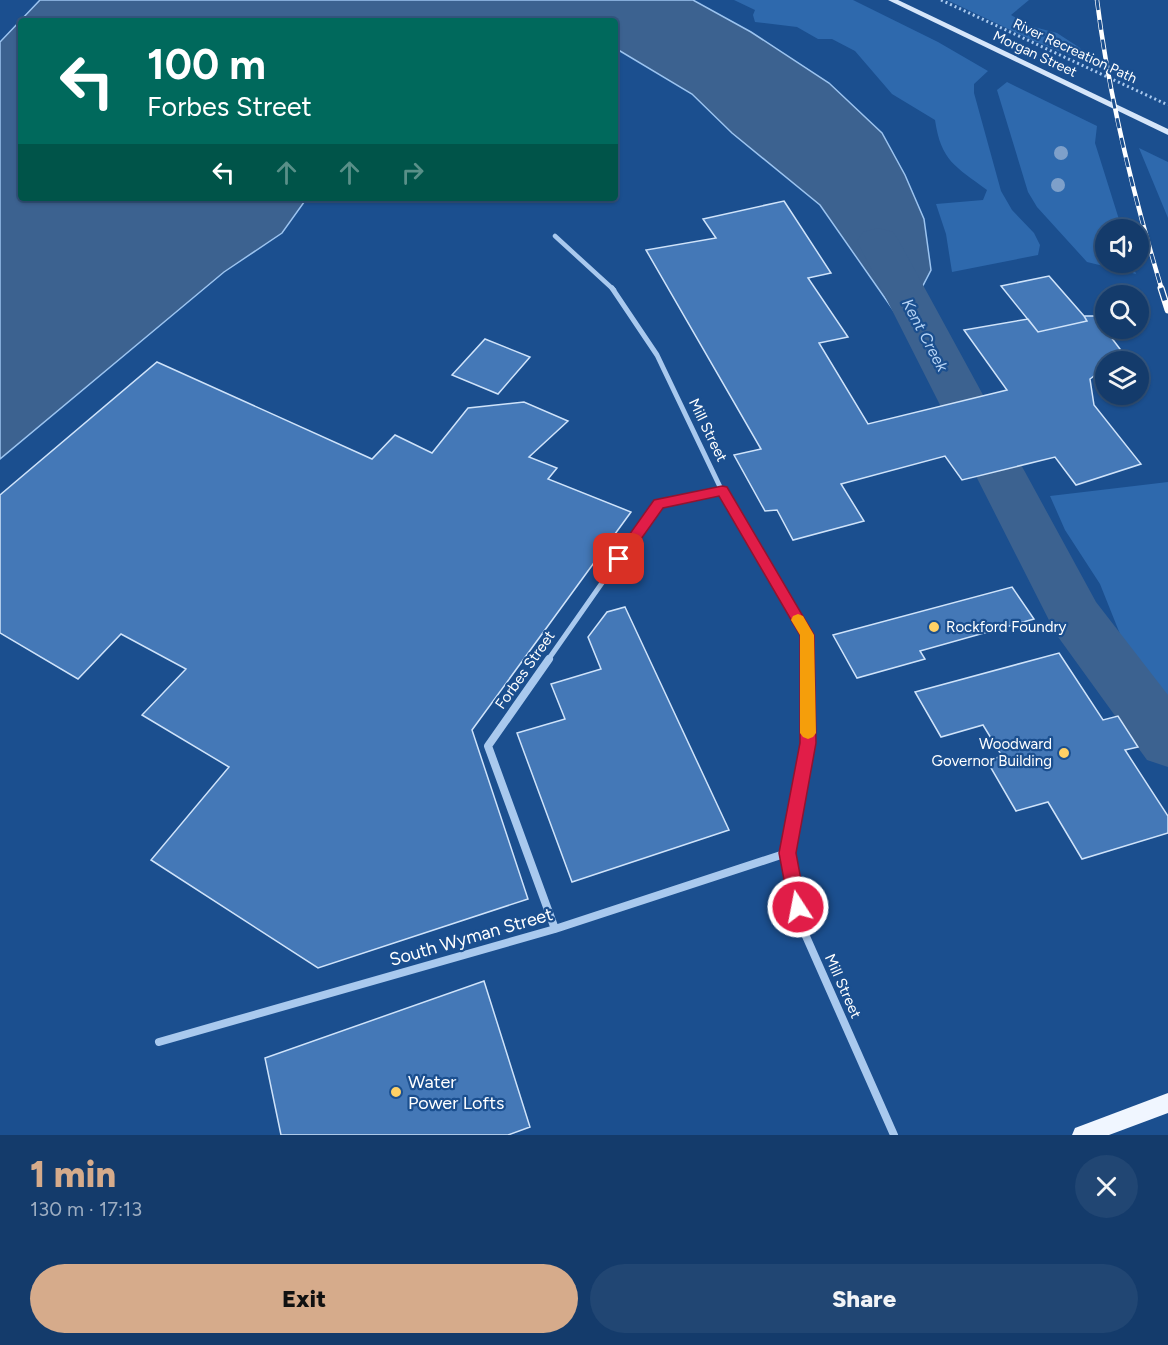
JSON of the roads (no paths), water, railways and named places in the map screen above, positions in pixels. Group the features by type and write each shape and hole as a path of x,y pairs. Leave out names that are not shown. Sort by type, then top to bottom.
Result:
{"main road":[{"name":"Morgan Street","path":"892,0 1168,132"},
{"path":"1082,1135 1168,1103"}],"street":[{"name":"Mill Street","path":"555,236 615,291 657,355 722,491 807,635 808,743 788,853 801,925 894,1135"},
{"name":"Forbes Street","path":"555,929 488,746 658,503 722,491"},
{"name":"South Wyman Street","path":"159,1042 555,929 788,853"}],"waterway":[{"name":"Kent Creek","path":"878,241 1076,618 1168,741"}],"railway":[{"path":"1097,0 1108,74 1123,146 1162,290"},
{"path":"1161,288 1168,310"}],"place":[{"name":"Rockford Foundry","path":"934,627"},
{"name":"Woodward Governor Building","path":"1064,753"},
{"name":"Water Power Lofts","path":"396,1092"}]}
